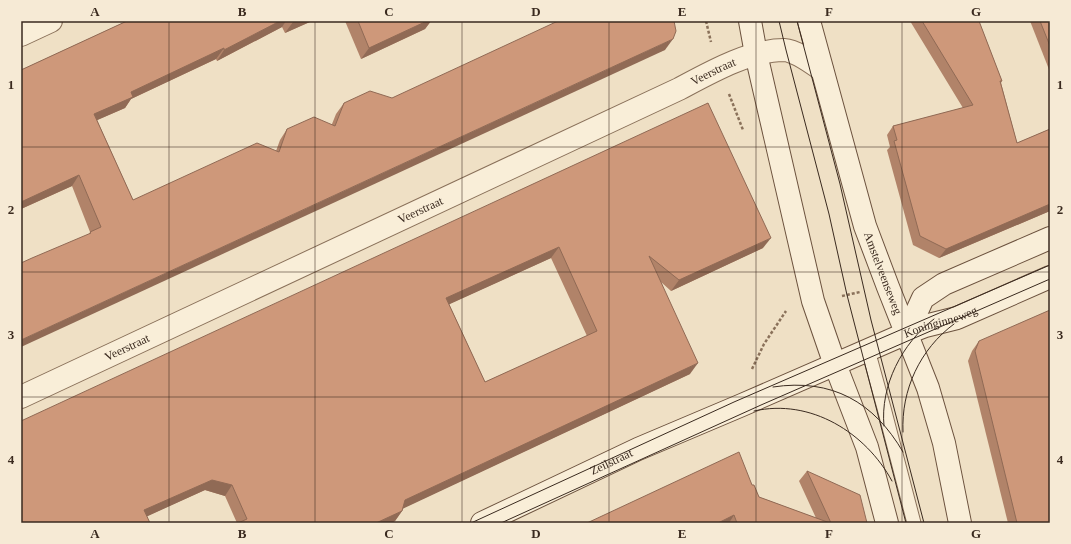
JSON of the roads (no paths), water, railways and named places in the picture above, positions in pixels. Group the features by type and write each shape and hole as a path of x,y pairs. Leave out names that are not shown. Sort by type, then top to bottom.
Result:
{"street":[{"path":"21,35 51,21"},
{"path":"750,21 756,54 813,301 835,364 867,447 887,523"},
{"name":"Amstelveenseweg","path":"809,21 865,226 928,388 944,443 960,523"},
{"name":"Veerstraat","path":"21,397 664,96 720,68 756,54 786,50 806,58 822,70"},
{"name":"Koninginneweg","path":"907,333 923,298 944,284 1050,238"},
{"name":"Koninginneweg","path":"907,333 925,326 957,318 1050,277"},
{"name":"Zeilstraat","path":"482,523 638,449 907,333"}],"lane":[{"path":"868,350 914,523"}],"tram line":[{"path":"779,21 829,214 847,295 906,523"},
{"path":"797,21 840,184 871,320 924,523"},
{"path":"471,523 734,402 1050,265"},
{"path":"501,523 761,405 1050,279"},
{"path":"884,426 886,396 896,366 912,340 934,319"},
{"path":"903,432 905,401 915,372 922,358 931,346 954,324"},
{"path":"773,387 794,385 814,386 832,390 849,397 865,407 879,419 892,434 903,452"},
{"path":"754,411 775,408 796,410 816,415 835,423 852,434 867,448 881,464 892,481"}]}
